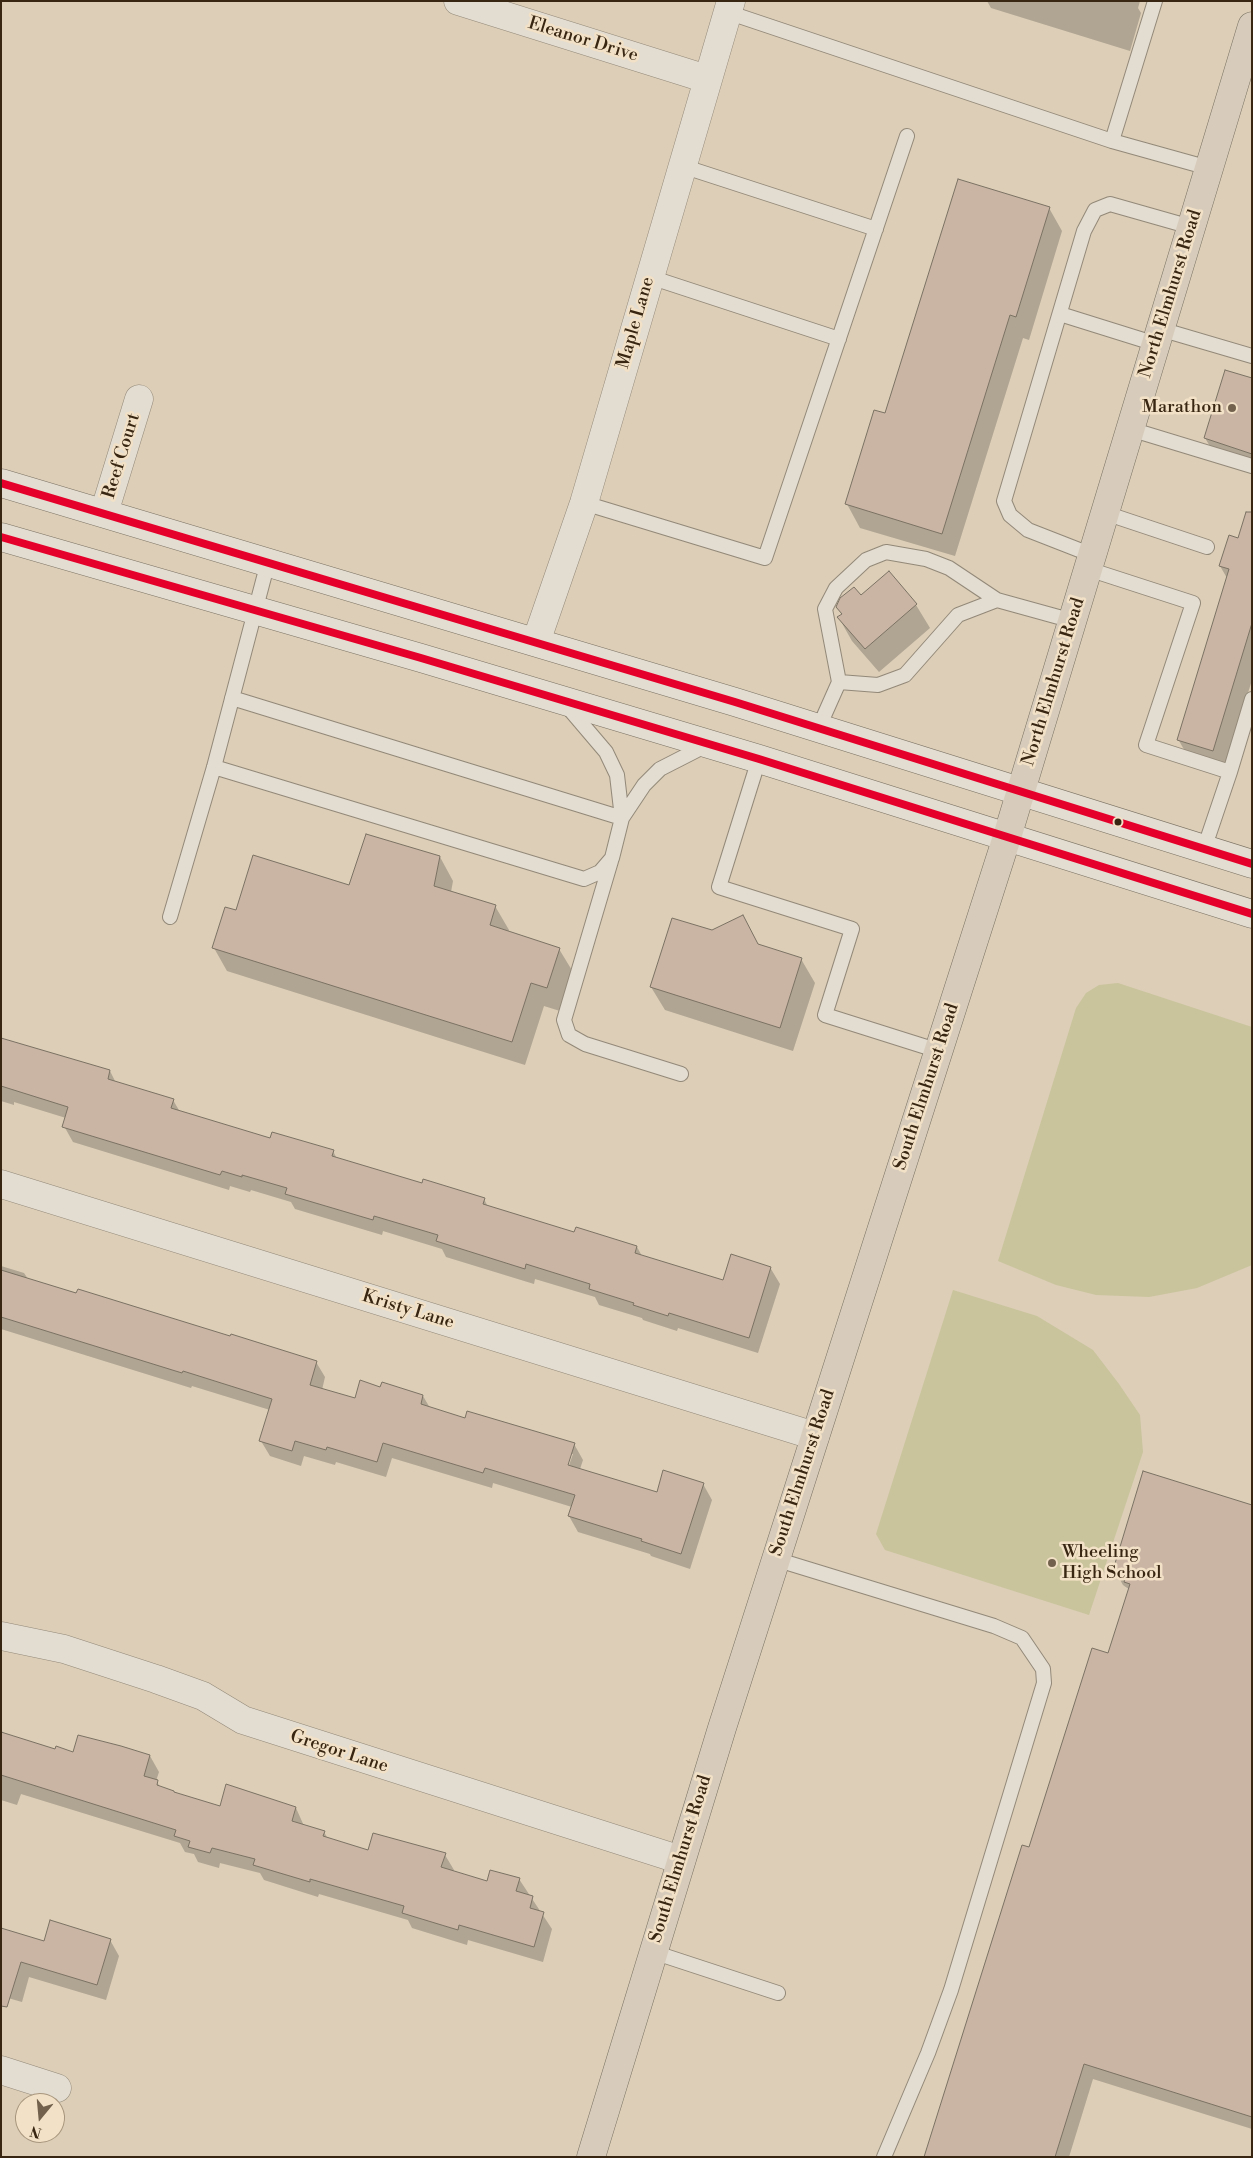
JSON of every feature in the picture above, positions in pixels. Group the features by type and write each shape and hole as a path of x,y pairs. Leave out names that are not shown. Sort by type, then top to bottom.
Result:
{"main road":[{"name":"North Elmhurst Road","path":"1021,791 1252,26"},
{"name":"South Elmhurst Road","path":"591,2157 775,1560 1021,791"}],"street":[{"name":"Eleanor Drive","path":"458,1 707,79"},
{"name":"Maple Lane","path":"536,642 584,503 729,7"},
{"name":"Reef Court","path":"104,513 139,399"},
{"path":"1,483 819,727 1252,864"},
{"path":"1,537 759,758 1252,914"},
{"name":"Kristy Lane","path":"1,1184 816,1436"},
{"name":"Gregor Lane","path":"1,1636 64,1649 156,1679 203,1696 243,1720 681,1860"},
{"path":"1,2070 57,2088"}],"lane":[{"path":"1112,141 1155,1"},
{"path":"729,7 1112,141 1209,168"},
{"path":"584,503 765,558 907,136"},
{"path":"682,166 876,229"},
{"path":"1191,227 1110,204 1095,210 1084,231 1004,501 1010,515 1028,530 1090,562 1193,603 1146,745 1230,772"},
{"path":"650,277 839,339"},
{"path":"1060,314 1158,337 1252,356"},
{"path":"1130,429 1252,466"},
{"path":"1105,513 1206,547"},
{"path":"819,727 839,682 825,608 836,588 866,560 886,552 926,559 949,568 997,600 1073,621"},
{"path":"170,917 214,767 268,562"},
{"path":"839,682 878,685 905,675 958,615 997,600"},
{"path":"232,698 622,818"},
{"path":"1204,849 1252,699"},
{"path":"562,700 606,752 617,776 622,818"},
{"path":"680,1074 585,1044 569,1035 564,1020 622,818 644,785 660,769 709,744"},
{"path":"759,758 719,887 852,929 825,1015 939,1051"},
{"path":"214,767 584,879 600,872 612,858"},
{"path":"775,1560 962,1614 994,1626 1022,1638 1043,1669 1044,1683 951,1990 928,2053 884,2157"},
{"path":"653,1952 778,1993"}],"shaded area":[{"path":"1118,983 1252,1027 1252,1265 1197,1288 1149,1297 1096,1295 1056,1285 998,1261 1076,1008 1086,993 1099,985"},
{"path":"953,1290 1037,1316 1093,1350 1140,1415 1143,1452 1089,1615 885,1550 876,1534"}],"building":[{"path":"958,179 1050,207 1016,317 1010,315 942,534 845,504 874,410 885,413"},
{"name":"Marathon","path":"1225,370 1252,378 1252,454 1204,438"},
{"path":"1246,512 1252,512 1252,623 1213,751 1177,740 1229,569 1219,566 1229,535 1238,538"},
{"path":"889,571 917,604 865,649 837,617 842,614 836,607 840,598 854,587 861,595"},
{"path":"366,834 440,856 434,886 496,905 490,925 560,948 547,988 531,983 512,1042 212,948 225,907 236,910 253,855 349,885"},
{"path":"743,915 758,944 802,958 780,1028 650,987 672,918 712,930"},
{"path":"1,1038 110,1070 108,1079 174,1099 171,1108 270,1138 272,1132 334,1150 332,1156 422,1183 423,1179 485,1198 483,1204 574,1232 576,1227 637,1246 635,1253 723,1280 731,1254 771,1267 749,1338 669,1313 668,1316 633,1305 634,1303 589,1289 590,1284 526,1264 525,1269 436,1241 438,1235 374,1216 373,1220 285,1194 287,1188 222,1171 220,1175 62,1127 68,1107 1,1086"},
{"path":"1,1270 76,1293 78,1289 317,1361 310,1385 355,1398 360,1380 380,1387 382,1382 423,1395 421,1404 465,1418 467,1411 575,1443 568,1465 657,1492 663,1470 704,1483 681,1554 641,1541 642,1539 568,1516 575,1495 485,1468 483,1473 383,1443 377,1462 327,1447 326,1450 295,1441 292,1451 259,1441 272,1399 1,1317"},
{"name":"Wheeling High School","path":"1143,1471 1252,1505 1252,2117 1084,2064 1055,2157 924,2157 1022,1845 1029,1847 1092,1648 1108,1653 1130,1584 1124,1582 1127,1574 1113,1570"},
{"path":"1,1732 55,1749 56,1746 73,1752 78,1735 121,1746 150,1755 144,1776 158,1780 157,1785 174,1792 220,1806 226,1784 296,1807 292,1821 325,1831 323,1836 368,1850 373,1833 446,1853 441,1867 487,1881 490,1870 520,1878 516,1891 533,1896 530,1908 544,1912 534,1947 459,1925 458,1930 402,1913 404,1906 253,1865 255,1859 212,1848 210,1853 188,1847 190,1841 174,1836 176,1830 1,1775"},
{"path":"50,1920 111,1939 97,1985 21,1962 7,2007 1,2006 1,1928 44,1941"}],"transit line":[{"path":"1,483 735,702 1252,864"},
{"path":"1,537 421,658 759,759 1252,914"}],"place":[{"name":"Marathon","path":"1232,408"},
{"name":"Wheeling High School","path":"1052,1563"}]}
